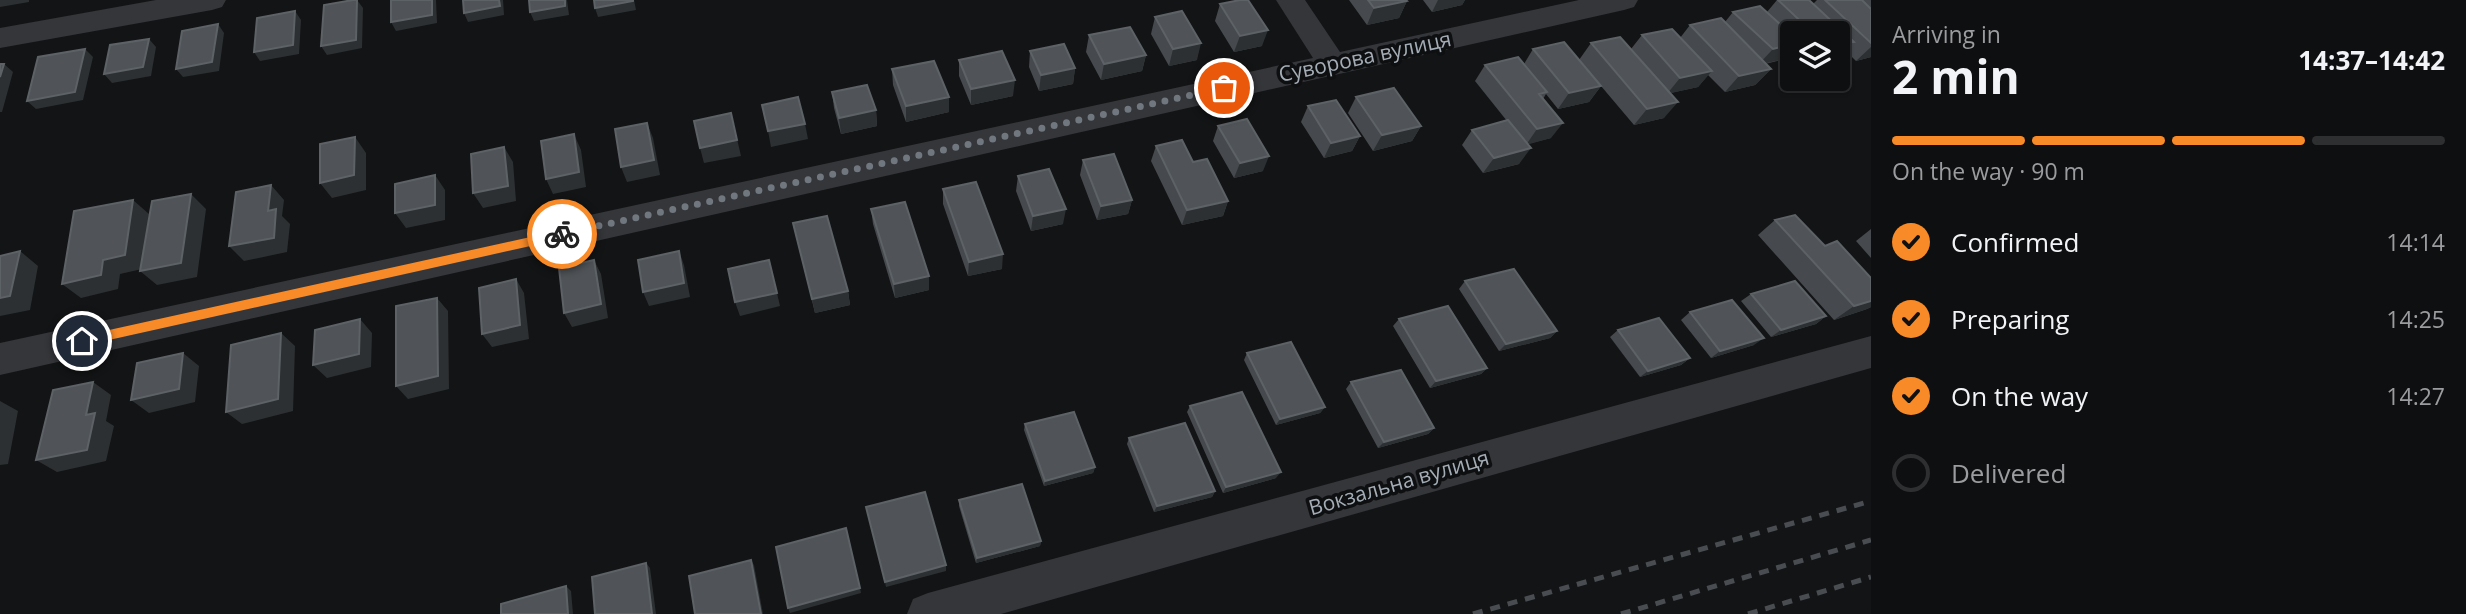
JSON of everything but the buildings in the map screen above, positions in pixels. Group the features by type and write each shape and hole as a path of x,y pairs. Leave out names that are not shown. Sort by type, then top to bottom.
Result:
{"street":[{"path":"0,38 212,0"},
{"path":"1290,0 1333,64"},
{"name":"Суворова вулиця","path":"0,359 1624,0"},
{"name":"Вокзальна вулиця","path":"928,614 1871,352"}],"railway":[{"path":"1473,614 1871,501"},
{"path":"1621,614 1871,540"},
{"path":"1748,614 1871,577"}],"way so far":[{"path":"562,234 1224,88"}],"route":[{"path":"82,341 562,234"}]}
